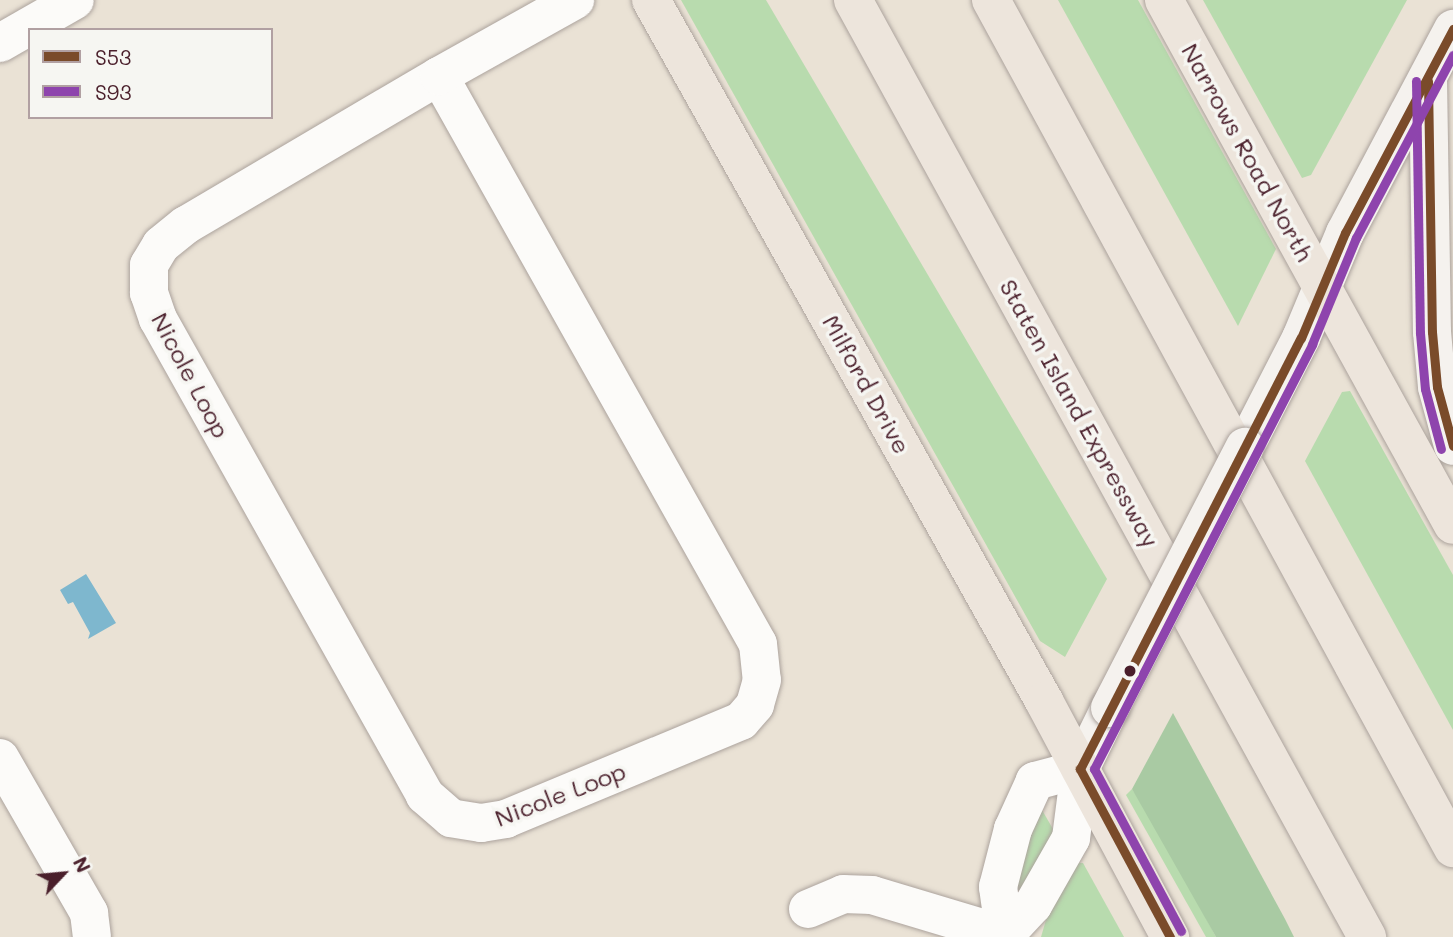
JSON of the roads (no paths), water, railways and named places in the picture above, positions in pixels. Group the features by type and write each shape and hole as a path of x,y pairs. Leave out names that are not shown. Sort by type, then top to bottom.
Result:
{"main road":[{"name":"Milford Drive","path":"651,0 1080,769 1170,937"},
{"name":"Staten Island Expressway","path":"853,0 1367,937"},
{"path":"991,0 1453,848"},
{"name":"Narrows Road North","path":"1164,0 1453,525"},
{"path":"1080,769 1301,338 1345,233 1453,29"},
{"path":"1428,72 1432,332 1437,387 1453,446"}],"street":[{"path":"0,43 75,0"},
{"name":"Nicole Loop","path":"439,76 758,644 762,680 755,705 741,721 506,820 481,823 452,818 425,794 158,319 149,293 149,265 162,245 186,225 439,76 575,0"},
{"path":"0,758 89,913 92,937"},
{"path":"1080,769 1072,838 1033,905 1005,936 998,887 1013,829 1035,781 1080,769"},
{"path":"808,909 844,894 872,895 1005,936"}],"water":[{"path":"86,574 116,623 88,639 90,633 73,602 68,604 60,590"}]}
